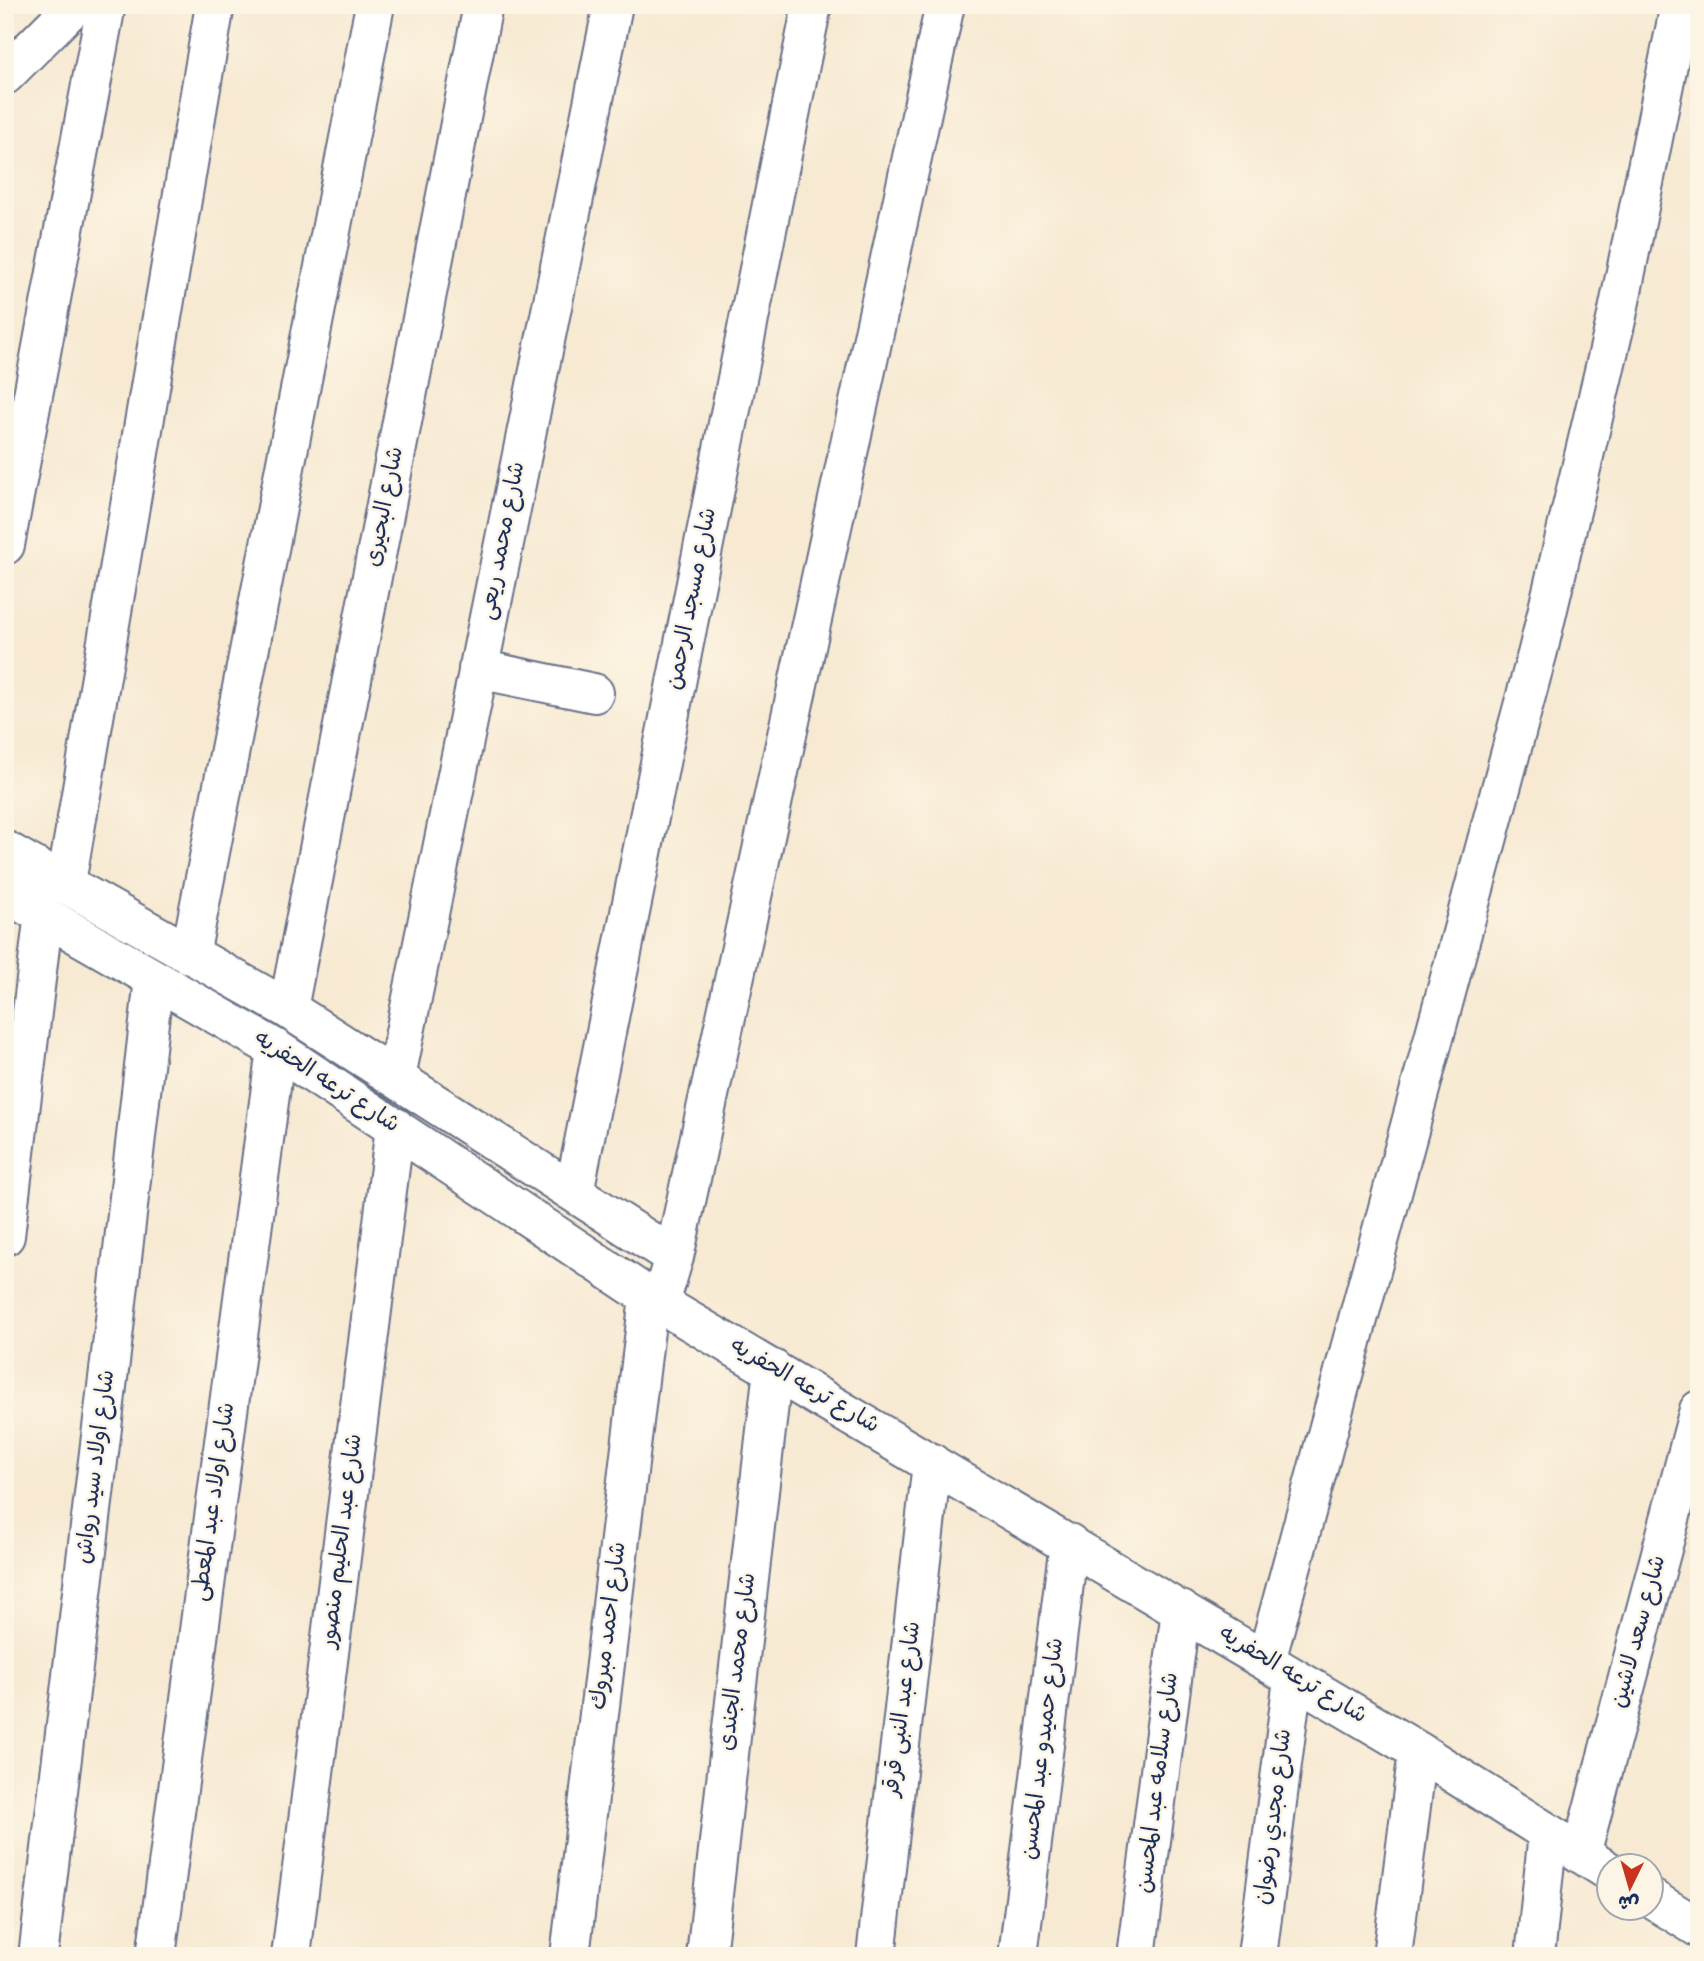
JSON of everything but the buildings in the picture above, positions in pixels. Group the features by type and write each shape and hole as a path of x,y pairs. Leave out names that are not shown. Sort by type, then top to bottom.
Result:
{"street":[{"path":"5,75 75,5"},
{"path":"5,545 106,5"},
{"path":"5,1236 55,898 215,5"},
{"path":"190,955 375,5"},
{"name":"شارع البحيرى","path":"288,1009 483,5"},
{"name":"شارع محمد ريعى","path":"396,1077 613,5"},
{"name":"شارع مسجد الرحمن","path":"574,1192 813,5"},
{"name":"شارع احمد مبروك","path":"570,1956 655,1300 674,1257 944,5"},
{"name":"شارع مجدي رضوان","path":"1258,1956 1280,1670 1538,651 1617,316 1680,5"},
{"path":"478,669 594,693"},
{"name":"شارع ترعه الحفريه","path":"5,850 55,898 154,979 276,1049 655,1300 1418,1751 1595,1863"},
{"name":"شارع ترعه الحفريه","path":"5,893 55,898 190,955 288,1009 674,1257"},
{"name":"شارع اولاد سيد رواش","path":"38,1956 154,979"},
{"name":"شارع اولاد عبد المعطى","path":"156,1956 276,1049"},
{"name":"شارع عبد الحليم منصور","path":"291,1956 395,1127"},
{"name":"شارع محمد الجندى","path":"706,1956 773,1369"},
{"name":"شارع سعد لاشين","path":"1595,1863 1699,1409"},
{"name":"شارع عبد النبى قرقر","path":"876,1956 932,1463"},
{"name":"شارع حميدو عبد المحسن","path":"1018,1956 1069,1543"},
{"name":"شارع سلامه عبد المحسن","path":"1136,1956 1181,1610"},
{"path":"1392,1956 1418,1751"},
{"path":"1535,1956 1548,1833"},
{"path":"1666,1908 1699,1928"}]}
